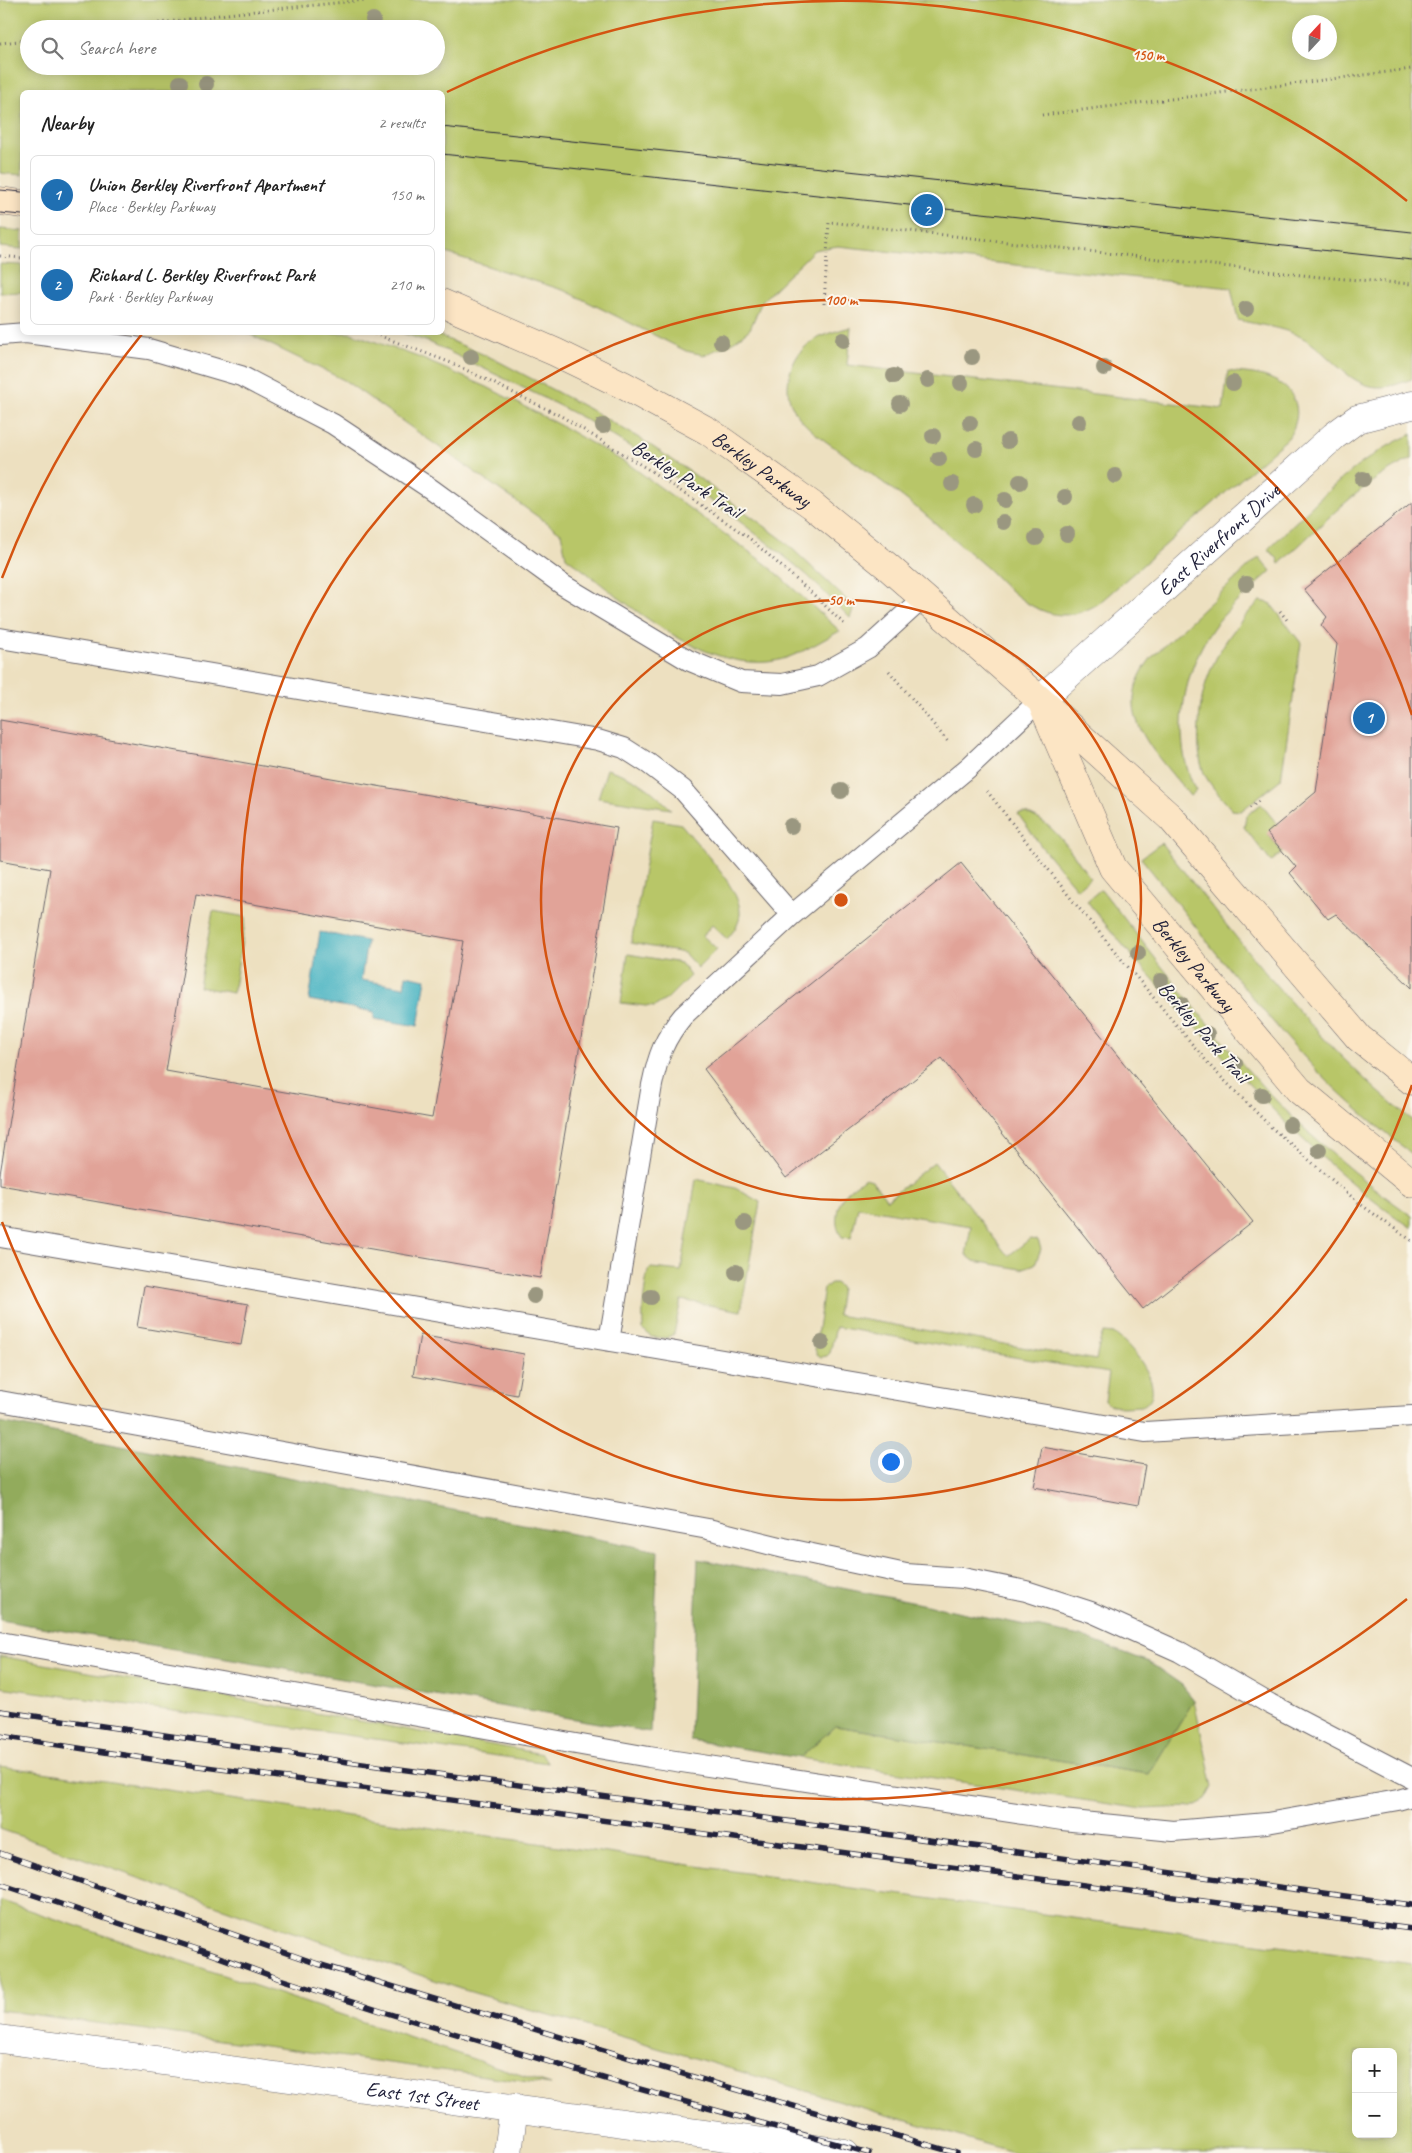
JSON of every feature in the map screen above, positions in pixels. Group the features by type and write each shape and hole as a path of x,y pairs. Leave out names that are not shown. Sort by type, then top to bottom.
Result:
{"main road":[{"path":"0,201 20,204"},
{"name":"Berkley Parkway","path":"445,304 622,385 708,431 812,505 1040,700 1171,818 1359,1038 1412,1081"},
{"name":"Berkley Parkway","path":"1040,700 1113,868 1299,1090 1412,1183"}],"street":[{"name":"East Riverfront Drive","path":"1040,700 1334,436 1357,419 1412,404"},
{"name":"East 1st Street","path":"0,2039 845,2153"},
{"path":"508,2153 514,2107"}],"lane":[{"path":"0,335 20,333"},
{"path":"41,335 149,349 241,376 333,424 431,489 563,585 688,660 741,682 782,684 818,676 868,648 923,598"},
{"path":"0,638 588,739 624,748 650,764 683,790 792,915"},
{"path":"609,1341 658,1055 669,1032 682,1016 792,915 969,767 1040,700"},
{"path":"0,1236 1145,1432 1412,1416"},
{"path":"0,1401 708,1529 784,1548 906,1574 962,1578 1026,1591 1091,1612 1180,1652 1270,1704 1412,1778"},
{"path":"0,1642 649,1757 1062,1820 1173,1830 1232,1826 1267,1823 1412,1796"}],"path":[{"path":"182,20 366,0"},
{"path":"0,43 20,41"},
{"path":"1042,115 1412,69"},
{"path":"824,304 829,222 1320,277 1412,284"},
{"path":"0,256 20,258"},
{"name":"Berkley Park Trail","path":"378,335 454,364 561,416 651,471 748,537 815,596 868,648 935,725"},
{"path":"1280,611 1288,620"},
{"path":"1250,808 1259,801"},
{"name":"Berkley Park Trail","path":"1003,812 1073,901 1212,1069 1272,1128 1360,1204 1412,1241"}],"green space":[{"path":"0,0 1412,0 1412,379 1382,387 1370,386 1359,382 1301,337 1278,329 1238,320 1231,288 838,246 814,250 762,301 750,329 732,343 704,355 686,351 566,291 445,253 445,90 20,90 20,175 0,173"},
{"path":"0,229 20,231 20,249 0,247"},
{"path":"0,264 20,265 20,292 0,293"},
{"path":"851,327 847,365 1223,409 1228,371 1247,373 1277,381 1285,387 1295,402 1297,410 1296,419 1288,438 1098,604 1077,613 1063,615 1049,613 1018,597 922,512 829,444 797,415 789,398 788,388 790,372 796,358 808,344 816,339"},
{"path":"251,335 357,335 418,357 487,387 567,429 631,466 766,564 840,631 796,654 777,661 767,662 740,661 713,654 686,642 634,609 566,557 561,533 344,380"},
{"path":"408,335 438,335 494,359 593,411 644,441 692,473 782,539 854,607 850,618 807,575 773,547 730,514 637,451 585,419 429,342"},
{"path":"1412,434 1412,459 1376,479 1358,492 1325,520 1279,564 1277,558 1268,549 1353,470 1391,444"},
{"path":"1259,557 1271,571 1216,624 1204,642 1188,683 1182,728 1183,750 1188,771 1196,791 1190,796 1163,764 1141,731 1135,714 1134,696 1139,677 1152,657"},
{"path":"1260,601 1270,603 1301,643 1281,779 1241,811 1232,810 1210,783 1202,767 1199,743 1201,706 1210,672 1225,642"},
{"path":"607,769 642,784 671,809 598,798"},
{"path":"1261,804 1278,825 1268,834 1282,852 1271,862 1244,827 1246,816"},
{"path":"1025,813 1036,817 1054,831 1090,878 1077,889 1041,846 1018,814"},
{"path":"653,819 681,824 725,878 738,901 740,911 738,923 727,939 712,925 703,936 717,949 698,968 684,953 631,943"},
{"path":"1161,843 1249,953 1310,1024 1376,1090 1412,1120 1412,1154 1384,1132 1319,1073 1222,961 1141,858"},
{"path":"1101,889 1201,1016 1265,1089 1335,1156 1412,1216 1412,1228 1351,1183 1268,1105 1099,917 1087,901"},
{"path":"213,911 246,917 233,993 199,987"},
{"path":"628,954 681,963 690,976 667,999 654,1007 621,1003"},
{"path":"934,1162 1008,1256 1030,1239 1038,1240 1041,1249 1035,1264 1021,1269 974,1261 966,1255 971,1226 858,1207 851,1238 842,1237 837,1227 838,1209 850,1189 865,1178 872,1180 887,1200"},
{"path":"696,1179 735,1188 760,1202 741,1311 681,1300 674,1334 666,1338 651,1337 643,1329 645,1285 648,1270 651,1268 681,1271"},
{"path":"831,1283 835,1283 841,1288 837,1315 1096,1360 1101,1337 1104,1333 1114,1334 1130,1347 1145,1368 1152,1391 1150,1400 1142,1406 1122,1407 1108,1404 1105,1401 1109,1373 836,1327 830,1353 827,1356 821,1357 815,1349 824,1288"},
{"path":"0,1422 258,1471 658,1551 650,1732 0,1620"},
{"path":"698,1559 1080,1636 1149,1662 1182,1685 1194,1700 1149,1774 835,1726 800,1758 690,1740"},
{"path":"0,1656 542,1754 548,1763 0,1687"},
{"path":"1194,1700 1213,1787 1206,1800 1192,1807 1143,1809 800,1758 835,1726 1149,1774"},
{"path":"0,1766 851,1888 1412,1964 1412,2153 1016,2153 461,1989 243,1915 0,1829"},
{"path":"0,1900 2,1901 551,2085 0,2010"}],"water":[{"path":"320,932 367,941 361,980 404,987 406,975 426,979 418,1026 374,1019 374,1012 309,1000"}],"building":[{"path":"1412,502 1412,988 1336,914 1328,919 1290,873 1296,867 1267,833 1316,792 1337,644 1321,625 1327,617 1304,589"},
{"path":"0,720 617,828 540,1278 0,1185 0,1174 50,869 0,860","holes":["196,894 463,941 432,1118 166,1071"]},
{"path":"961,863 1253,1222 1143,1309 942,1058 786,1178 704,1069"},
{"path":"144,1286 248,1304 241,1345 137,1327"},
{"path":"420,1335 524,1354 517,1395 413,1376"},
{"path":"1042,1447 1145,1465 1138,1506 1034,1487"}],"tram line":[{"path":"445,127 1412,232"},
{"path":"445,154 1412,260"},
{"path":"0,190 20,192"},
{"path":"0,213 20,215"}],"railway":[{"path":"0,1711 355,1763 1412,1905"},
{"path":"0,1736 176,1763 1412,1929"},
{"path":"0,1853 318,1964 690,2076 956,2153"},
{"path":"0,1884 194,1948 280,1979 390,2014 636,2088 869,2153"}],"place":[{"name":"Richard L. Berkley Riverfront Park","path":"927,210"},
{"name":"Union Berkley Riverfront Apartment","path":"1369,718"}]}
